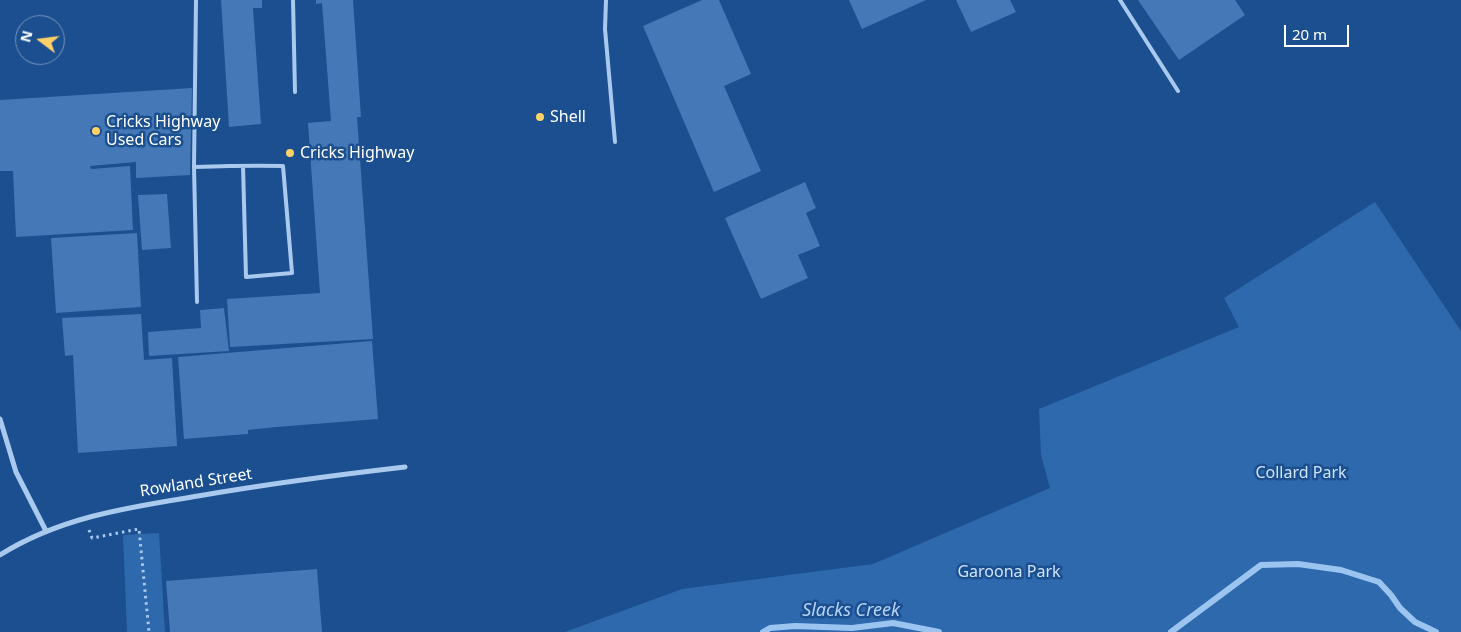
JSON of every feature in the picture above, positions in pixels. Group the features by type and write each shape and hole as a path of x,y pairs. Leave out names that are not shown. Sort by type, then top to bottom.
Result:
{"street":[{"path":"0,419 16,472 46,531"},
{"name":"Rowland Street","path":"0,555 46,531 83,518 129,507 253,486 405,468"}],"lane":[{"path":"196,0 194,167 197,302"},
{"path":"293,0 295,92"},
{"path":"606,0 606,30 615,142"},
{"path":"1120,0 1178,91"},
{"path":"194,167 243,166 283,166 292,273 246,277 243,166"}],"path":[{"path":"83,518 92,538 139,530 149,632"}],"green space":[{"name":"Collard Park","path":"1375,202 1461,331 1461,632 565,632 682,589 873,564 1050,488 1041,455 1039,409 1239,327 1224,298"},
{"path":"159,533 165,632 127,632 123,535"}],"building":[{"path":"221,0 262,0 262,8 253,8 261,124 229,127"},
{"path":"316,0 353,0 361,117 357,117 373,339 230,347 227,299 320,293 308,123 331,121 322,3 316,4"},
{"path":"702,0 719,0 751,74 724,86 761,171 714,192 643,26"},
{"path":"849,0 926,0 862,29"},
{"path":"956,0 1010,0 1016,12 971,32"},
{"path":"1138,0 1235,0 1245,15 1179,60"},
{"name":"Cricks Highway Used Cars","path":"192,88 190,175 136,178 136,162 90,166 91,169 130,166 133,230 16,237 13,171 0,171 0,100"},
{"path":"805,182 816,208 806,213 820,246 798,255 808,278 761,299 725,218"},
{"path":"167,194 171,248 142,250 138,195"},
{"path":"137,233 141,307 56,313 51,238"},
{"path":"224,308 229,351 149,356 148,332 201,328 200,310"},
{"path":"141,314 144,360 172,358 177,446 78,453 73,355 65,356 62,318"},
{"path":"372,341 378,419 276,427 248,430 248,434 184,439 178,357"},
{"path":"317,569 322,632 170,632 166,581"}],"waterway":[{"name":"Slacks Creek","path":"1171,632 1261,565 1298,564 1341,570 1379,582 1400,608 1415,622 1436,632"},
{"name":"Slacks Creek","path":"763,632 770,628 795,626 852,628 893,623 939,632"}],"place":[{"name":"Shell","path":"540,117"},
{"name":"Cricks Highway Used Cars","path":"96,131"},
{"name":"Cricks Highway","path":"290,153"}],"park label":[{"name":"Garoona Park","path":"1009,572"}]}
